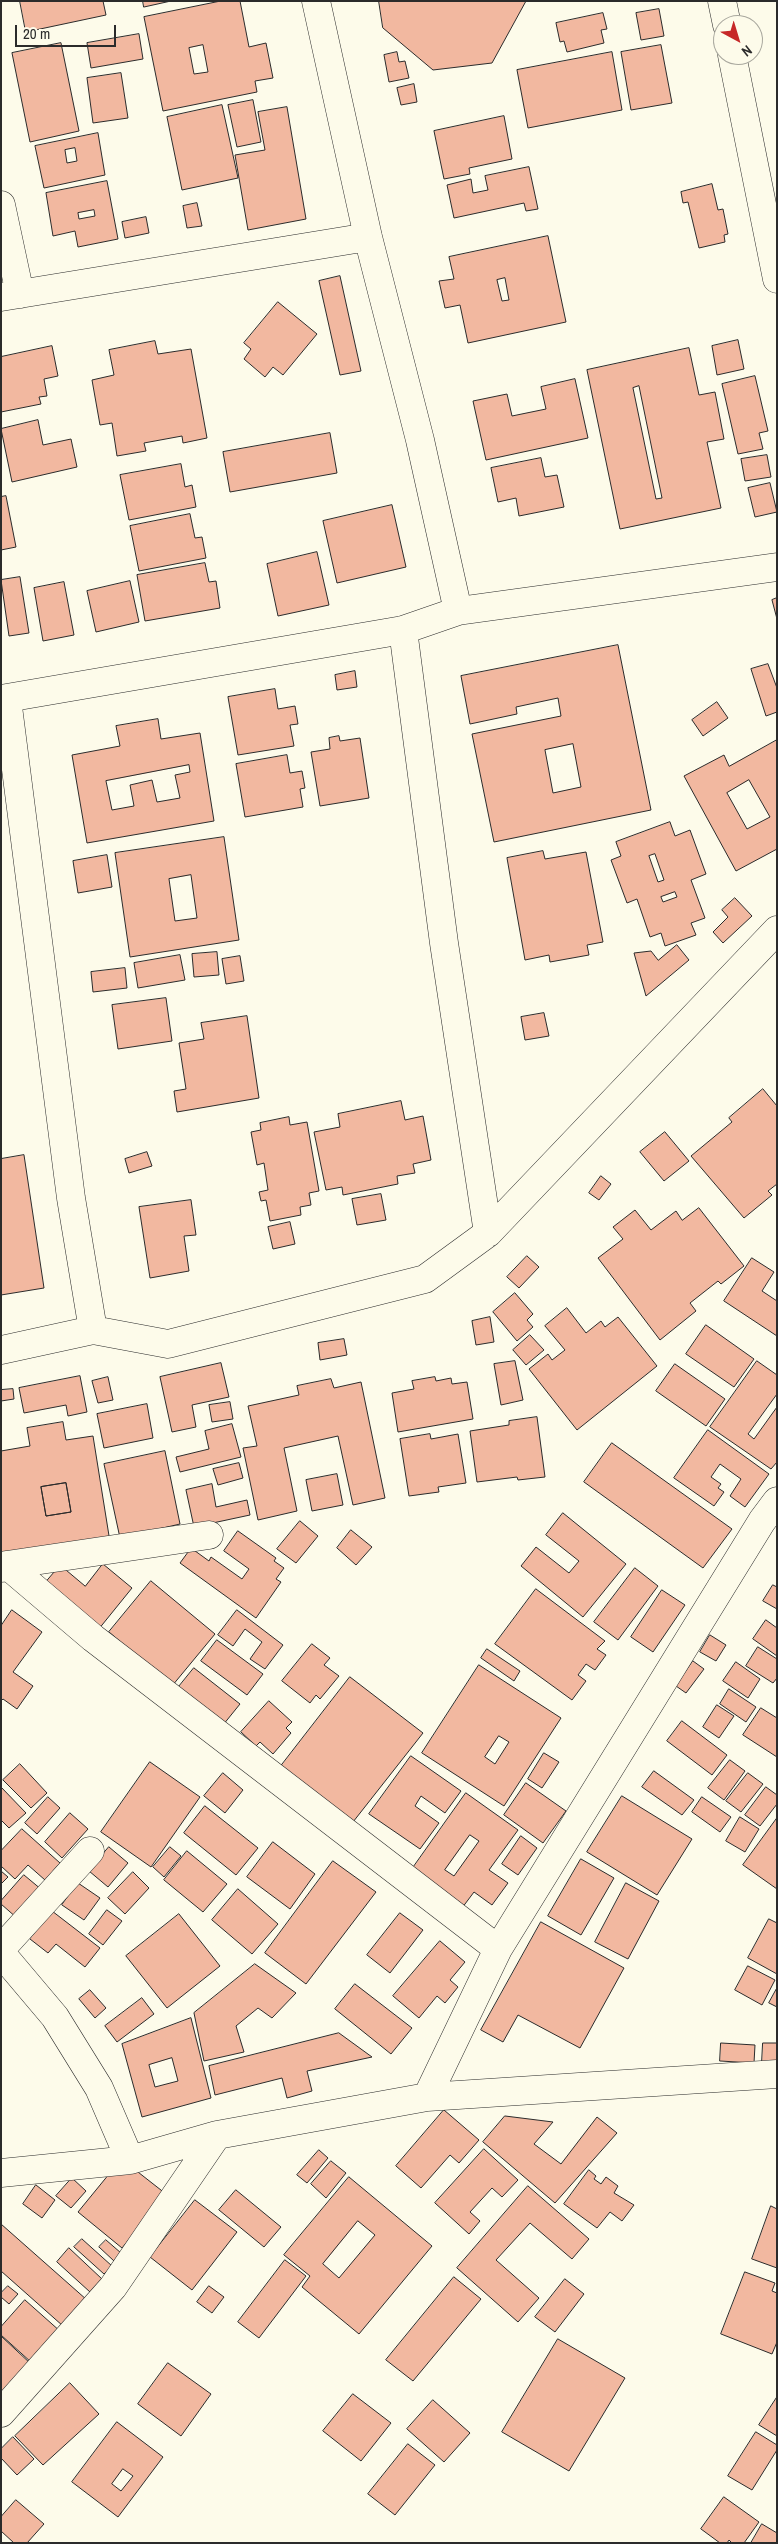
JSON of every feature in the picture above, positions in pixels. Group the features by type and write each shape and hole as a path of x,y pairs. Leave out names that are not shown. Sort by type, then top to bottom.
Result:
{"street":[{"path":"316,1 368,237 420,440 458,611"},
{"path":"722,1 724,15"},
{"path":"734,65 777,279"},
{"path":"1,205 11,296 368,237"},
{"path":"92,1330 71,1198 4,699 403,630 458,611 777,567"},
{"path":"403,630 444,943 488,1233"},
{"path":"1,1350 92,1330 168,1344 425,1279 488,1233 777,930"},
{"path":"427,2097 498,1949 762,1521 777,1501"},
{"path":"4,1566 209,1535"},
{"path":"4,1566 93,1638 498,1949"},
{"path":"1,1949 90,1851"},
{"path":"1,1953 55,2017 99,2088 130,2160"},
{"path":"1,2173 130,2160 217,2135 427,2097 777,2074"},
{"path":"1,2413 113,2286 217,2135"}],"building":[{"path":"20,1 103,1 106,15 26,32"},
{"path":"143,1 171,1 144,7"},
{"path":"221,1 240,1 249,47 266,43 273,78 255,81 257,92 163,111 144,17","holes":["203,45 208,72 194,74 189,48"]},
{"path":"379,1 526,1 492,63 433,70 383,28"},
{"path":"659,9 664,36 641,40 636,13"},
{"path":"603,13 607,29 601,30 604,43 567,52 564,41 560,42 556,23"},
{"path":"139,34 143,59 91,68 87,43"},
{"path":"61,43 79,131 30,142 12,53"},
{"path":"661,45 672,103 631,110 621,52"},
{"path":"397,52 399,62 405,61 409,78 389,82 384,55"},
{"path":"612,52 622,110 528,128 517,70"},
{"path":"121,73 128,118 93,123 87,78"},
{"path":"414,84 417,102 401,105 397,88"},
{"path":"253,100 261,142 237,147 228,105"},
{"path":"222,105 238,178 182,190 167,117"},
{"path":"287,107 306,219 248,230 235,155 265,150 258,112"},
{"path":"504,116 512,159 469,168 470,174 444,179 434,131"},
{"path":"98,133 105,175 44,188 35,146","holes":["75,148 77,161 67,163 65,150"]},
{"path":"529,167 538,209 526,211 524,203 454,218 447,185 471,179 473,193 488,190 485,176"},
{"path":"107,181 118,239 78,247 75,231 53,236 46,193","holes":["94,210 95,216 79,219 78,213"]},
{"path":"712,184 718,210 723,209 728,234 724,235 725,242 699,248 688,202 683,203 681,192"},
{"path":"197,203 202,226 187,228 183,206"},
{"path":"146,217 149,233 125,238 122,222"},
{"path":"548,236 566,322 468,343 460,305 445,308 439,281 454,279 449,257","holes":["505,278 509,300 502,301 497,280"]},
{"path":"340,276 361,371 340,375 319,281"},
{"path":"278,302 317,334 283,375 273,367 265,377 244,359 251,349 244,343"},
{"path":"738,340 744,369 717,375 712,346"},
{"path":"155,341 158,354 191,349 207,438 183,443 182,436 144,443 146,451 117,456 112,423 100,425 92,380 114,375 109,350"},
{"path":"52,346 58,376 44,379 47,396 39,397 41,404 1,412 1,357"},
{"path":"689,348 699,395 715,392 724,439 707,442 721,508 620,529 587,370","holes":["639,386 662,498 656,499 633,388"]},
{"path":"755,376 768,431 759,433 763,449 738,454 722,384"},
{"path":"575,379 588,438 486,460 473,401 507,394 512,416 546,409 541,387"},
{"path":"38,420 43,445 71,439 77,467 12,482 1,429"},
{"path":"330,433 337,473 230,492 223,452"},
{"path":"767,455 771,477 745,481 741,459"},
{"path":"541,458 545,477 557,475 564,507 519,516 516,498 498,502 491,468"},
{"path":"181,464 185,487 192,485 196,507 129,520 120,475"},
{"path":"770,483 777,512 755,517 748,488"},
{"path":"6,496 16,547 1,550 1,497"},
{"path":"392,505 406,567 337,583 323,521"},
{"path":"190,514 195,538 202,537 206,558 139,571 130,526"},
{"path":"317,552 329,605 278,616 267,564"},
{"path":"205,563 209,582 216,581 220,608 145,621 137,575"},
{"path":"20,577 29,633 9,636 1,580"},
{"path":"130,581 139,622 96,632 87,591"},
{"path":"64,582 74,635 43,641 34,588"},
{"path":"777,598 777,619 772,600"},
{"path":"618,645 651,810 494,842 472,734 561,716 558,698 516,707 517,714 470,724 461,676","holes":["573,744 581,787 553,793 545,750"]},
{"path":"768,664 777,688 777,712 766,716 751,669"},
{"path":"355,671 357,687 337,690 335,675"},
{"path":"275,689 278,709 295,706 298,724 290,725 294,746 238,755 228,697"},
{"path":"717,702 728,718 703,736 692,720"},
{"path":"158,719 161,739 200,733 214,821 87,843 72,755 120,746 116,726","holes":["189,765 190,772 175,775 180,798 157,802 152,780 130,785 134,806 112,810 106,781"]},
{"path":"339,736 340,741 360,738 369,798 320,806 311,752 330,749 329,738"},
{"path":"777,740 777,849 736,871 684,776 724,755 729,766","holes":["749,780 770,817 747,829 727,793"]},
{"path":"287,755 290,773 302,771 305,788 300,789 303,807 245,817 236,764"},
{"path":"670,822 675,836 690,830 706,874 691,880 705,918 691,923 696,935 665,946 661,933 650,937 637,899 627,903 611,860 621,856 616,842","holes":["655,854 664,880 658,882 649,856","675,892 677,897 663,902 661,897"]},
{"path":"224,837 239,940 130,957 115,853","holes":["191,875 197,918 175,921 169,879"]},
{"path":"543,851 545,859 586,852 603,942 587,945 589,955 550,962 549,955 525,960 507,858"},
{"path":"107,855 112,887 78,893 73,861"},
{"path":"735,898 752,916 723,943 713,932 728,917 722,910"},
{"path":"677,945 689,960 646,996 634,953 651,951 658,960"},
{"path":"217,952 219,975 194,977 192,954"},
{"path":"180,955 185,980 138,988 134,963"},
{"path":"240,956 244,981 226,984 222,959"},
{"path":"125,968 127,988 93,992 91,972"},
{"path":"166,998 172,1041 118,1049 112,1005"},
{"path":"544,1013 549,1036 525,1040 521,1017"},
{"path":"247,1016 259,1098 177,1112 174,1091 186,1089 179,1043 204,1039 201,1023"},
{"path":"763,1089 777,1106 777,1184 768,1191 772,1195 744,1218 691,1156 732,1122 729,1118"},
{"path":"401,1101 405,1120 423,1116 431,1160 413,1164 415,1173 397,1176 398,1184 343,1195 342,1187 326,1190 314,1132 340,1127 338,1114"},
{"path":"289,1117 290,1125 307,1122 319,1191 309,1193 311,1205 300,1207 301,1215 270,1221 266,1200 261,1201 259,1192 268,1190 264,1163 257,1165 251,1132 261,1130 260,1123"},
{"path":"665,1132 689,1161 664,1181 640,1152"},
{"path":"147,1152 152,1166 129,1173 125,1159"},
{"path":"24,1155 44,1288 1,1295 1,1159"},
{"path":"601,1176 611,1184 599,1200 589,1193"},
{"path":"381,1194 386,1220 357,1225 352,1199"},
{"path":"191,1200 196,1235 184,1236 189,1271 150,1278 139,1207"},
{"path":"699,1208 744,1266 721,1284 718,1281 690,1303 696,1311 660,1340 598,1258 623,1239 613,1227 635,1210 651,1230 676,1211 682,1220"},
{"path":"290,1222 295,1244 273,1249 268,1227"},
{"path":"527,1256 539,1267 519,1288 507,1277"},
{"path":"752,1258 774,1272 762,1291 777,1301 777,1336 724,1301"},
{"path":"515,1293 533,1314 527,1320 533,1327 517,1341 493,1312"},
{"path":"567,1308 586,1333 601,1321 605,1327 618,1317 657,1366 577,1430 529,1369 548,1354 552,1360 565,1350 545,1326"},
{"path":"490,1317 494,1342 476,1345 472,1321"},
{"path":"706,1325 754,1359 734,1387 686,1354"},
{"path":"530,1335 544,1350 526,1365 513,1350"},
{"path":"344,1339 347,1355 320,1360 318,1343"},
{"path":"515,1361 523,1400 501,1405 494,1364"},
{"path":"757,1361 777,1375 777,1394 748,1434 754,1439 777,1407 777,1462 771,1469 710,1427"},
{"path":"221,1363 229,1397 192,1405 196,1427 172,1432 160,1377"},
{"path":"675,1364 725,1399 706,1426 656,1391"},
{"path":"80,1376 87,1412 68,1416 66,1405 24,1413 19,1388"},
{"path":"108,1377 113,1400 98,1403 92,1381"},
{"path":"435,1377 436,1381 451,1378 452,1384 467,1382 473,1419 398,1432 392,1393 414,1389 412,1381"},
{"path":"331,1379 334,1388 361,1382 385,1498 353,1505 338,1436 284,1448 297,1511 258,1520 243,1448 257,1446 248,1406 299,1395 297,1386"},
{"path":"13,1389 14,1399 1,1401 1,1390"},
{"path":"230,1402 233,1419 212,1422 209,1405"},
{"path":"147,1404 153,1438 104,1448 97,1414"},
{"path":"537,1417 545,1477 518,1480 517,1477 477,1482 470,1431 509,1425 509,1421"},
{"path":"63,1422 66,1440 93,1436 110,1542 1,1560 1,1451 30,1446 27,1428","holes":["66,1483 71,1512 46,1516 41,1487"]},
{"path":"232,1424 241,1457 180,1472 176,1457 209,1449 205,1431"},
{"path":"708,1430 769,1474 745,1507 730,1496 741,1479 720,1464 711,1477 721,1484 718,1488 724,1492 714,1506 674,1478"},
{"path":"430,1434 431,1439 458,1434 466,1483 438,1487 439,1492 409,1496 400,1439"},
{"path":"612,1443 732,1529 703,1568 584,1482"},
{"path":"165,1451 180,1524 120,1538 104,1464"},
{"path":"239,1463 243,1478 218,1485 213,1469"},
{"path":"337,1474 343,1505 312,1511 306,1480"},
{"path":"66,1483 71,1512 46,1516 41,1487"},
{"path":"212,1484 216,1507 247,1500 250,1515 194,1527 186,1490"},
{"path":"563,1513 626,1564 583,1617 521,1566 536,1547 569,1573 579,1561 546,1535"},
{"path":"300,1521 318,1536 296,1563 277,1549"},
{"path":"351,1530 372,1547 356,1565 337,1548"},
{"path":"238,1531 276,1558 274,1561 284,1568 276,1579 281,1582 256,1618 180,1563 191,1548 209,1561 211,1557 242,1579 249,1569 224,1551"},
{"path":"103,1564 132,1588 98,1630 43,1585 60,1565 85,1586"},
{"path":"635,1568 658,1586 618,1640 594,1622"},
{"path":"151,1581 215,1634 172,1686 109,1632"},
{"path":"773,1585 777,1587 777,1609 763,1601"},
{"path":"536,1589 605,1641 597,1649 606,1655 595,1670 586,1664 578,1675 586,1681 572,1700 495,1644"},
{"path":"662,1590 685,1605 653,1652 631,1637"},
{"path":"12,1610 42,1632 13,1672 33,1686 17,1709 3,1699 1,1701 1,1626"},
{"path":"237,1610 283,1645 265,1669 250,1659 262,1642 245,1629 233,1646 218,1635"},
{"path":"766,1620 777,1628 777,1656 753,1639"},
{"path":"710,1635 726,1645 716,1661 700,1652"},
{"path":"217,1640 263,1674 247,1695 201,1661"},
{"path":"312,1644 330,1658 324,1665 339,1676 320,1699 316,1695 310,1703 282,1681"},
{"path":"758,1647 777,1659 777,1678 773,1683 746,1666"},
{"path":"487,1649 520,1671 514,1681 481,1658"},
{"path":"693,1661 704,1669 686,1693 676,1686"},
{"path":"736,1662 760,1679 748,1698 723,1681"},
{"path":"479,1665 561,1718 504,1806 422,1753","holes":["499,1736 509,1742 495,1764 485,1757"]},
{"path":"194,1668 240,1704 223,1725 177,1689"},
{"path":"350,1677 423,1733 353,1822 281,1766"},
{"path":"729,1689 756,1707 746,1722 720,1704"},
{"path":"269,1701 292,1722 286,1728 291,1733 273,1754 260,1742 256,1746 241,1732"},
{"path":"717,1705 734,1716 719,1738 703,1727"},
{"path":"761,1708 777,1718 777,1757 743,1735"},
{"path":"682,1721 727,1755 712,1775 667,1741"},
{"path":"544,1753 559,1762 542,1788 528,1779"},
{"path":"411,1756 461,1791 445,1813 421,1796 415,1806 439,1823 420,1849 369,1814"},
{"path":"730,1760 745,1771 724,1800 708,1788"},
{"path":"150,1762 200,1797 151,1867 101,1832"},
{"path":"20,1764 47,1793 31,1808 3,1780"},
{"path":"654,1771 694,1800 682,1815 642,1787"},
{"path":"223,1773 243,1790 225,1813 204,1796"},
{"path":"748,1773 763,1784 741,1812 726,1801"},
{"path":"526,1783 566,1811 543,1843 504,1815"},
{"path":"1,1787 26,1813 9,1828 1,1820"},
{"path":"766,1787 777,1795 777,1804 760,1826 745,1815"},
{"path":"466,1793 518,1830 489,1870 508,1883 492,1905 474,1892 462,1908 410,1872","holes":["470,1835 479,1841 454,1876 445,1870"]},
{"path":"622,1796 692,1839 657,1895 587,1852"},
{"path":"48,1797 60,1808 37,1834 25,1823"},
{"path":"702,1797 731,1817 720,1832 692,1812"},
{"path":"205,1806 258,1848 236,1875 184,1833"},
{"path":"70,1813 88,1829 62,1858 45,1842"},
{"path":"740,1817 759,1829 745,1852 726,1841"},
{"path":"777,1818 777,1889 743,1865"},
{"path":"22,1829 60,1863 45,1880 28,1865 15,1879 1,1866 1,1851"},
{"path":"521,1836 537,1848 518,1875 502,1864"},
{"path":"273,1842 315,1874 290,1909 247,1877"},
{"path":"109,1847 128,1863 108,1887 89,1871"},
{"path":"170,1847 181,1856 164,1877 153,1867"},
{"path":"187,1851 227,1884 203,1912 164,1880"},
{"path":"581,1859 614,1878 581,1935 548,1916"},
{"path":"333,1861 376,1892 306,1984 265,1953"},
{"path":"1,1871 8,1877 1,1884"},
{"path":"133,1872 149,1888 125,1914 108,1898"},
{"path":"24,1875 42,1890 17,1918 1,1904 1,1901"},
{"path":"78,1883 100,1898 84,1920 62,1905"},
{"path":"626,1883 659,1901 628,1959 595,1942"},
{"path":"238,1889 278,1924 252,1954 212,1920"},
{"path":"107,1910 122,1921 103,1945 89,1934"},
{"path":"52,1911 100,1948 85,1967 56,1944 48,1953 30,1939"},
{"path":"400,1913 423,1930 390,1973 367,1955"},
{"path":"179,1914 220,1966 167,2008 126,1956"},
{"path":"769,1919 777,1923 777,1974 748,1958"},
{"path":"541,1922 624,1968 580,2048 518,2015 503,2042 481,2030"},
{"path":"440,1941 465,1962 450,1980 458,1987 445,2003 437,1996 419,2018 393,1996"},
{"path":"255,1964 296,1993 272,2018 258,2008 236,2026 244,2052 204,2061 194,2013"},
{"path":"748,1966 775,1980 762,2005 735,1990"},
{"path":"355,1984 412,2028 391,2054 335,2009"},
{"path":"777,1988 777,2007 769,2003"},
{"path":"90,1990 106,2008 95,2018 79,1999"},
{"path":"142,1998 154,2014 117,2042 105,2026"},
{"path":"191,2018 211,2098 142,2117 122,2044","holes":["172,2058 178,2081 155,2087 149,2065"]},
{"path":"339,2033 372,2057 307,2071 312,2091 287,2098 282,2078 215,2095 209,2066"},
{"path":"721,2043 755,2045 754,2063 720,2061"},
{"path":"763,2043 777,2043 777,2063 762,2062"},
{"path":"444,2110 479,2140 459,2163 450,2155 421,2188 396,2166"},
{"path":"505,2116 553,2122 534,2144 561,2164 597,2117 617,2133 555,2203 483,2142"},
{"path":"484,2149 518,2180 502,2197 492,2188 470,2212 480,2221 469,2234 435,2203"},
{"path":"319,2150 328,2158 307,2183 297,2175"},
{"path":"331,2161 346,2173 326,2198 311,2184"},
{"path":"129,2165 166,2194 122,2248 78,2212 114,2168"},
{"path":"589,2170 596,2176 594,2179 601,2184 606,2177 618,2186 614,2193 634,2205 622,2221 610,2212 597,2228 564,2204"},
{"path":"349,2177 432,2246 359,2334 302,2287 310,2276 284,2255","holes":["358,2221 375,2235 339,2278 323,2264"]},
{"path":"72,2178 86,2191 71,2208 56,2196"},
{"path":"36,2185 55,2200 42,2218 23,2204"},
{"path":"528,2186 589,2239 572,2259 530,2223 496,2260 539,2298 518,2322 457,2268"},
{"path":"236,2190 281,2227 264,2247 219,2210"},
{"path":"195,2200 237,2232 192,2290 150,2257"},
{"path":"771,2206 777,2209 777,2268 752,2259"},
{"path":"1,2224 87,2300 63,2326 1,2271"},
{"path":"82,2239 112,2266 104,2274 74,2247"},
{"path":"106,2240 121,2253 114,2261 99,2247"},
{"path":"69,2248 102,2279 90,2292 57,2262"},
{"path":"285,2260 306,2276 259,2338 238,2322"},
{"path":"745,2272 775,2283 772,2291 777,2293 777,2342 772,2354 721,2334"},
{"path":"454,2277 481,2299 413,2381 386,2360"},
{"path":"565,2279 584,2294 555,2332 535,2317"},
{"path":"8,2286 18,2294 9,2304 1,2297 1,2293"},
{"path":"209,2286 224,2297 212,2313 197,2302"},
{"path":"25,2300 61,2332 32,2363 1,2335 1,2327"},
{"path":"1,2336 31,2364 3,2392 1,2391"},
{"path":"558,2339 625,2378 569,2471 502,2432"},
{"path":"168,2363 211,2394 181,2436 138,2404"},
{"path":"70,2383 99,2414 43,2465 15,2436"},
{"path":"353,2394 391,2423 361,2461 323,2431"},
{"path":"777,2397 777,2436 759,2425"},
{"path":"433,2400 470,2433 444,2462 407,2429"},
{"path":"117,2422 163,2457 118,2517 72,2482","holes":["123,2469 133,2476 121,2491 112,2484"]},
{"path":"756,2432 777,2445 777,2450 752,2490 728,2476"},
{"path":"13,2437 34,2459 17,2475 1,2458 1,2449"},
{"path":"408,2444 435,2465 395,2515 368,2494"},
{"path":"724,2497 759,2522 744,2543 732,2543 729,2540 727,2543 720,2543 701,2529"},
{"path":"16,2500 44,2524 27,2543 14,2543 1,2531 1,2517"},
{"path":"762,2524 777,2533 777,2543 751,2543"}]}
